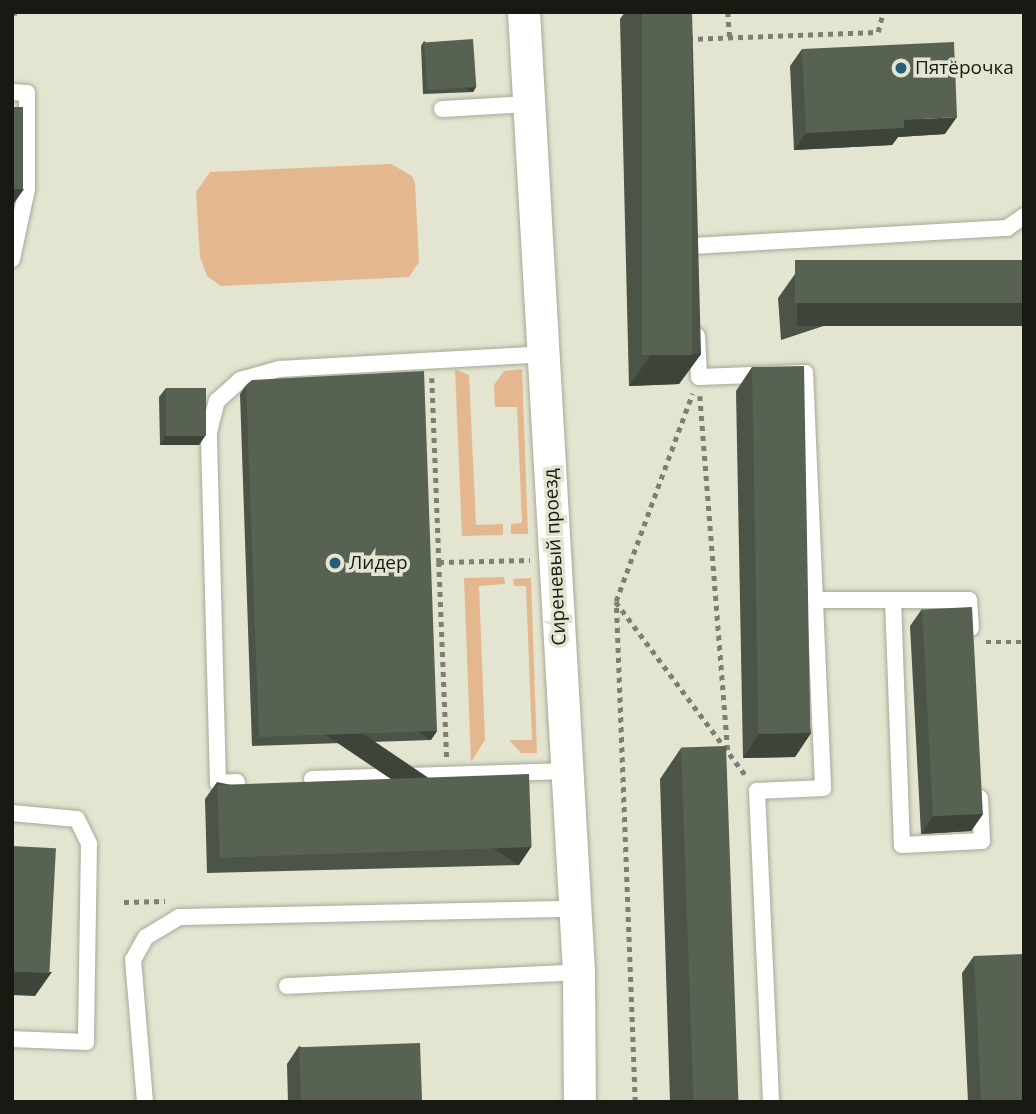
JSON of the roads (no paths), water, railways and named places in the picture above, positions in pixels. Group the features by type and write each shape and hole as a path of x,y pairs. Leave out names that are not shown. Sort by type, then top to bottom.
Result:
{"street":[{"name":"Сиреневый проезд","path":"524,12 576,909 580,1102"}],"lane":[{"path":"12,92 27,93 27,189 12,259"},
{"path":"442,109 529,104"},
{"path":"693,246 1007,228 1024,216"},
{"path":"696,325 699,377 805,373 823,788 757,791 771,1102"},
{"path":"258,781 218,783 209,432 217,401 240,380 279,369 432,363 544,354"},
{"path":"815,600 969,600 971,642"},
{"path":"893,600 902,845 982,841 978,775"},
{"path":"299,780 568,771"},
{"path":"12,813 77,819 89,844 86,1042 12,1039"},
{"path":"145,1102 133,960 146,937 179,917 576,909"},
{"path":"287,986 579,972"}],"place":[{"name":"Пятёрочка","path":"901,68"},
{"name":"Лидер","path":"335,563"}]}
